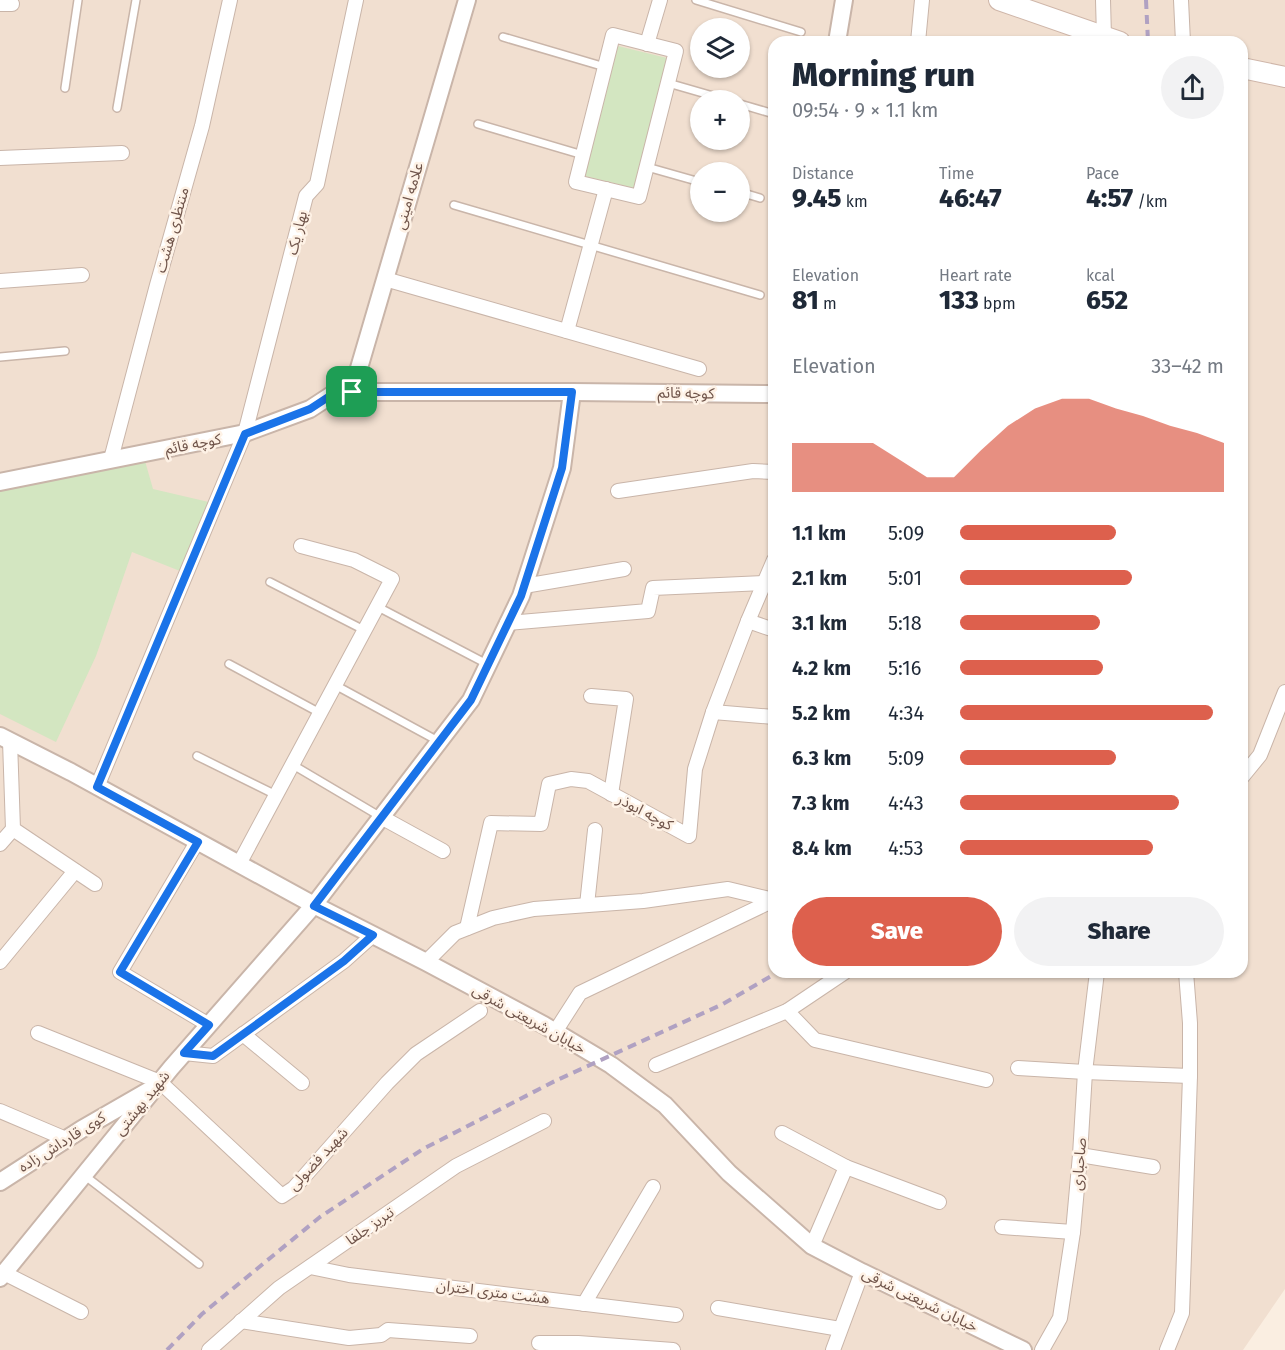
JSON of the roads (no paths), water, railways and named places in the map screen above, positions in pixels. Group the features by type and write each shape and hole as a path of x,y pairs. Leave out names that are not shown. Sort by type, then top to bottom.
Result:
{"main road":[{"path":"999,0 1098,36"},
{"path":"1248,69 1285,76"}],"street":[{"name":"منتظری هشت","path":"111,459 202,126 230,0"},
{"name":"بهار یک","path":"97,787 245,434 306,196 317,184 356,0"},
{"name":"علامه امینی","path":"352,392 467,0"},
{"path":"647,44 660,0"},
{"path":"838,36 844,0"},
{"path":"919,36 922,0"},
{"path":"1103,0 1108,36"},
{"path":"1181,0 1183,36"},
{"path":"613,35 647,44 676,51 639,197 576,182 613,35"},
{"path":"0,158 122,153"},
{"path":"567,331 606,189"},
{"path":"0,281 82,275"},
{"path":"385,279 699,369"},
{"name":"کوچه قائم","path":"0,482 245,434 310,409 336,392 768,394"},
{"name":"شهید بهشتی","path":"2,1276 184,1053 314,906 471,700 524,586 562,468 572,392"},
{"path":"618,491 753,471 768,472"},
{"path":"239,864 392,579 354,560 301,546"},
{"path":"524,586 624,570"},
{"name":"کوچه ابوذر","path":"467,928 491,823 541,824 549,784 572,779 588,781 688,836 695,769 713,712 768,574"},
{"path":"507,623 648,611 653,588 764,583"},
{"path":"748,621 768,628"},
{"path":"1248,772 1260,755 1285,692"},
{"path":"591,696 626,699 611,794"},
{"path":"713,712 768,717"},
{"path":"0,844 13,829 5,739"},
{"name":"خیابان شریعتی شرقی","path":"5,739 314,906 426,962 611,1065 665,1106 729,1173 812,1246 1023,1350"},
{"path":"381,817 442,851"},
{"path":"13,829 95,884"},
{"path":"587,905 595,830"},
{"path":"198,842 120,972 209,1025"},
{"path":"0,962 75,871"},
{"path":"426,962 455,933 493,918 534,909 643,901 728,889 768,899"},
{"path":"555,1032 579,993 768,903"},
{"path":"184,1053 213,1056 344,961 373,935"},
{"path":"656,1065 787,1011 836,978"},
{"name":"صاحباری","path":"1041,1350 1060,1318 1072,1232 1095,978"},
{"path":"1167,1350 1182,1313 1190,1076 1190,1023 1186,978"},
{"name":"شهید فضولی","path":"158,1084 282,1197 294,1188 387,1083 416,1054 480,1011"},
{"path":"787,1011 815,1040 986,1080"},
{"path":"38,1033 158,1084"},
{"path":"243,1034 302,1083"},
{"path":"1018,1068 1190,1076"},
{"name":"کوی قارداش زاده","path":"0,1182 158,1084"},
{"path":"0,1111 66,1139"},
{"name":"تبریز جلفا","path":"209,1350 279,1288 456,1166 544,1121"},
{"path":"782,1133 846,1167 939,1202"},
{"path":"1080,1155 1153,1167"},
{"path":"812,1246 846,1167"},
{"path":"584,1304 653,1187"},
{"path":"1002,1227 1072,1232"},
{"name":"هشت متری اختران","path":"310,1267 349,1275 676,1315"},
{"path":"832,1350 862,1272"},
{"path":"2,1276 81,1312"},
{"path":"718,1308 840,1329"},
{"path":"241,1321 349,1338 381,1335 388,1329 470,1336"},
{"path":"539,1342 578,1342 674,1350"}],"lane":[{"path":"65,88 78,0"},
{"path":"117,108 136,0"},
{"path":"696,0 801,32"},
{"path":"503,37 605,67"},
{"path":"668,83 693,90"},
{"path":"750,107 768,112"},
{"path":"478,123 583,155"},
{"path":"647,167 690,179"},
{"path":"750,195 760,198"},
{"path":"454,205 760,295"},
{"path":"0,357 65,351"},
{"path":"270,582 364,630"},
{"path":"378,607 488,664"},
{"path":"228,664 320,713"},
{"path":"335,685 439,741"},
{"path":"197,756 276,795"},
{"path":"292,765 381,817"},
{"path":"84,1175 199,1264"}],"railway":[{"path":"1146,0 1148,36"},
{"path":"167,1350 202,1314 320,1217 423,1149 555,1081 723,1004 768,978"}]}
